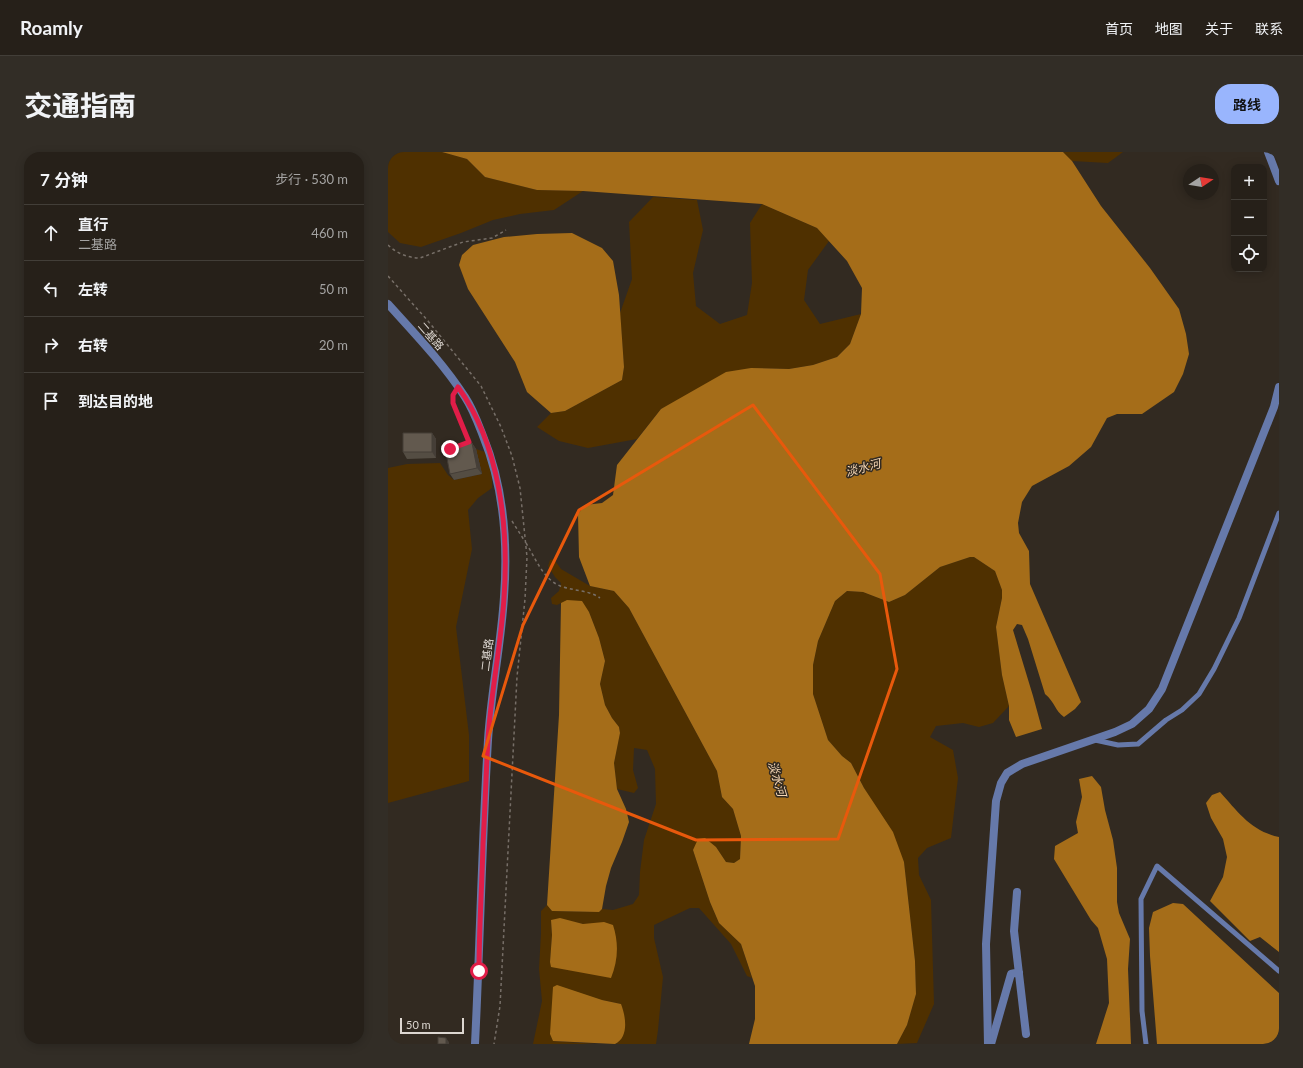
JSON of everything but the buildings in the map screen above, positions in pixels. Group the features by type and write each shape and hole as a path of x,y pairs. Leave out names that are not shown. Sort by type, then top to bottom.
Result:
{"street":[{"path":"1268,152 1279,181"},
{"name":"二基路","path":"388,304 427,346 466,398 476,419 494,467 502,507 506,551 504,598 488,737 475,1044"},
{"path":"989,1044 986,944 996,801 1001,782 1007,773 1022,764 1115,732 1132,724 1149,709 1162,689 1271,415 1279,387"},
{"path":"1017,892 1014,930 1026,1034"},
{"path":"989,1044 1011,974 1019,972"}],"lane":[{"path":"1092,740 1118,745 1138,744 1166,720 1182,710 1199,694 1239,618 1279,513"},
{"path":"1146,1044 1142,1011 1141,899 1156,866 1279,971"}],"path":[{"path":"388,245 403,255 412,258 420,258 464,242 492,238 506,230"},
{"path":"455,447 469,442 453,403 453,395 458,387"},
{"path":"510,518 545,576 554,584 564,588 593,593 600,598"}],"highlighted area":[{"path":"753,405 880,574 897,669 838,839 696,840 483,756 523,625 579,510"}],"shaded area":[{"path":"388,152 442,152 467,159 485,177 537,190 583,191 554,210 520,214 493,220 421,247 400,243 388,232"},
{"path":"1063,152 1123,152 1108,163 1072,161"},
{"path":"653,197 697,200 703,230 693,273 696,306 720,324 747,315 752,283 750,223 762,204 817,228 829,241 808,270 804,300 820,324 861,314 850,344 837,357 813,365 789,369 751,368 661,409 637,439 588,448 559,441 537,427 551,413 565,411 622,380 624,367 620,313 632,279 629,222"},
{"path":"476,449 485,452 492,476 492,488 478,498 468,510 472,549 456,627 469,735 469,781 388,803 388,468 407,464 440,463 448,475 454,480 482,474"},
{"path":"974,557 995,571 1002,590 1002,598 996,627 1002,675 1009,706 993,723 979,727 963,723 936,726 930,737 953,750 958,778 951,838 927,848 918,858 919,875 931,900 934,1004 917,1043 897,1044 907,1025 916,994 915,961 904,862 851,763 842,756 828,740 813,694 813,665 818,641 835,601 847,591 863,592 889,602 905,595 940,567"},
{"path":"554,559 561,569 590,586 614,591 629,608 717,771 722,797 733,809 741,836 740,859 734,863 726,862 716,847 693,850 710,902 719,923 741,944 752,978 747,976 731,944 699,908 690,908 654,925 654,938 663,977 656,1044 615,1044 618,1043 621,1004 602,1000 553,1041 596,1044 533,1044 542,1001 539,969 541,911 547,905 552,911 599,912 602,909 613,910 633,904 639,895 644,840 656,804 655,769 647,750 634,748 633,770 638,788 634,793 617,789 614,763 620,732 619,727 605,705 600,684 605,661 599,638 589,612 561,603 557,605 552,604 551,598 559,591 561,583 548,566 550,560","holes":["560,919 583,924 550,962 552,935 551,921"]}],"water":[{"name":"淡水河","path":"442,152 1063,152 1072,161 1101,206 1150,268 1179,309 1186,334 1189,354 1183,374 1174,392 1142,414 1117,414 1107,418 1091,447 1069,466 1032,486 1022,502 1018,523 1019,533 1029,551 1030,584 1081,702 1075,709 1064,717 1045,694 1028,639 1022,625 1017,624 1013,630 1042,729 1016,737 1009,720 1009,706 1002,675 996,627 1002,598 1002,590 995,571 974,557 940,567 905,595 889,602 863,592 847,591 835,601 818,641 813,665 813,694 828,740 842,756 851,763 864,788 893,832 904,862 915,961 916,994 907,1025 897,1044 749,1044 755,1019 755,986 741,944 719,923 710,902 693,850 698,839 705,838 716,847 726,862 734,863 740,859 741,836 733,809 722,797 717,771 629,608 614,591 590,586 579,557 578,514 585,505 602,503 613,495 617,465 661,409 726,372 751,368 789,369 813,365 837,357 850,344 861,314 862,288 847,261 817,228 762,204 583,191 537,190 485,177 467,159"},
{"path":"572,233 602,248 613,261 619,295 624,367 622,380 565,411 551,413 527,392 515,362 468,289 459,265 462,255 473,245 504,237"},
{"path":"567,600 582,601 589,612 599,638 605,661 600,684 605,705 619,727 620,733 614,763 617,789 626,809 629,822 611,868 602,909 599,912 552,911 547,905 559,715 561,603"},
{"path":"1092,776 1101,787 1113,840 1117,868 1117,902 1119,913 1130,939 1128,969 1131,1044 1096,1044 1109,1003 1107,959 1098,928 1091,920 1054,859 1055,846 1078,833 1076,822 1082,797 1079,779"},
{"path":"1220,792 1246,820 1260,830 1279,837 1279,952 1260,937 1250,941 1210,901 1223,877 1227,857 1223,839 1211,818 1206,803 1212,795"},
{"path":"1173,903 1183,904 1279,993 1279,1044 1157,1044 1149,928 1153,912"},
{"path":"560,918 583,924 604,922 613,925 617,952 611,978 551,967 551,920"},
{"path":"557,985 602,1000 621,1004 625,1021 623,1037 615,1044 553,1041 550,1034 553,987"}],"route":[{"path":"450,449 469,442 453,403 453,395 458,387 466,398 476,419 494,467 502,507 506,551 501,629 488,737 484,809 479,971"}]}
